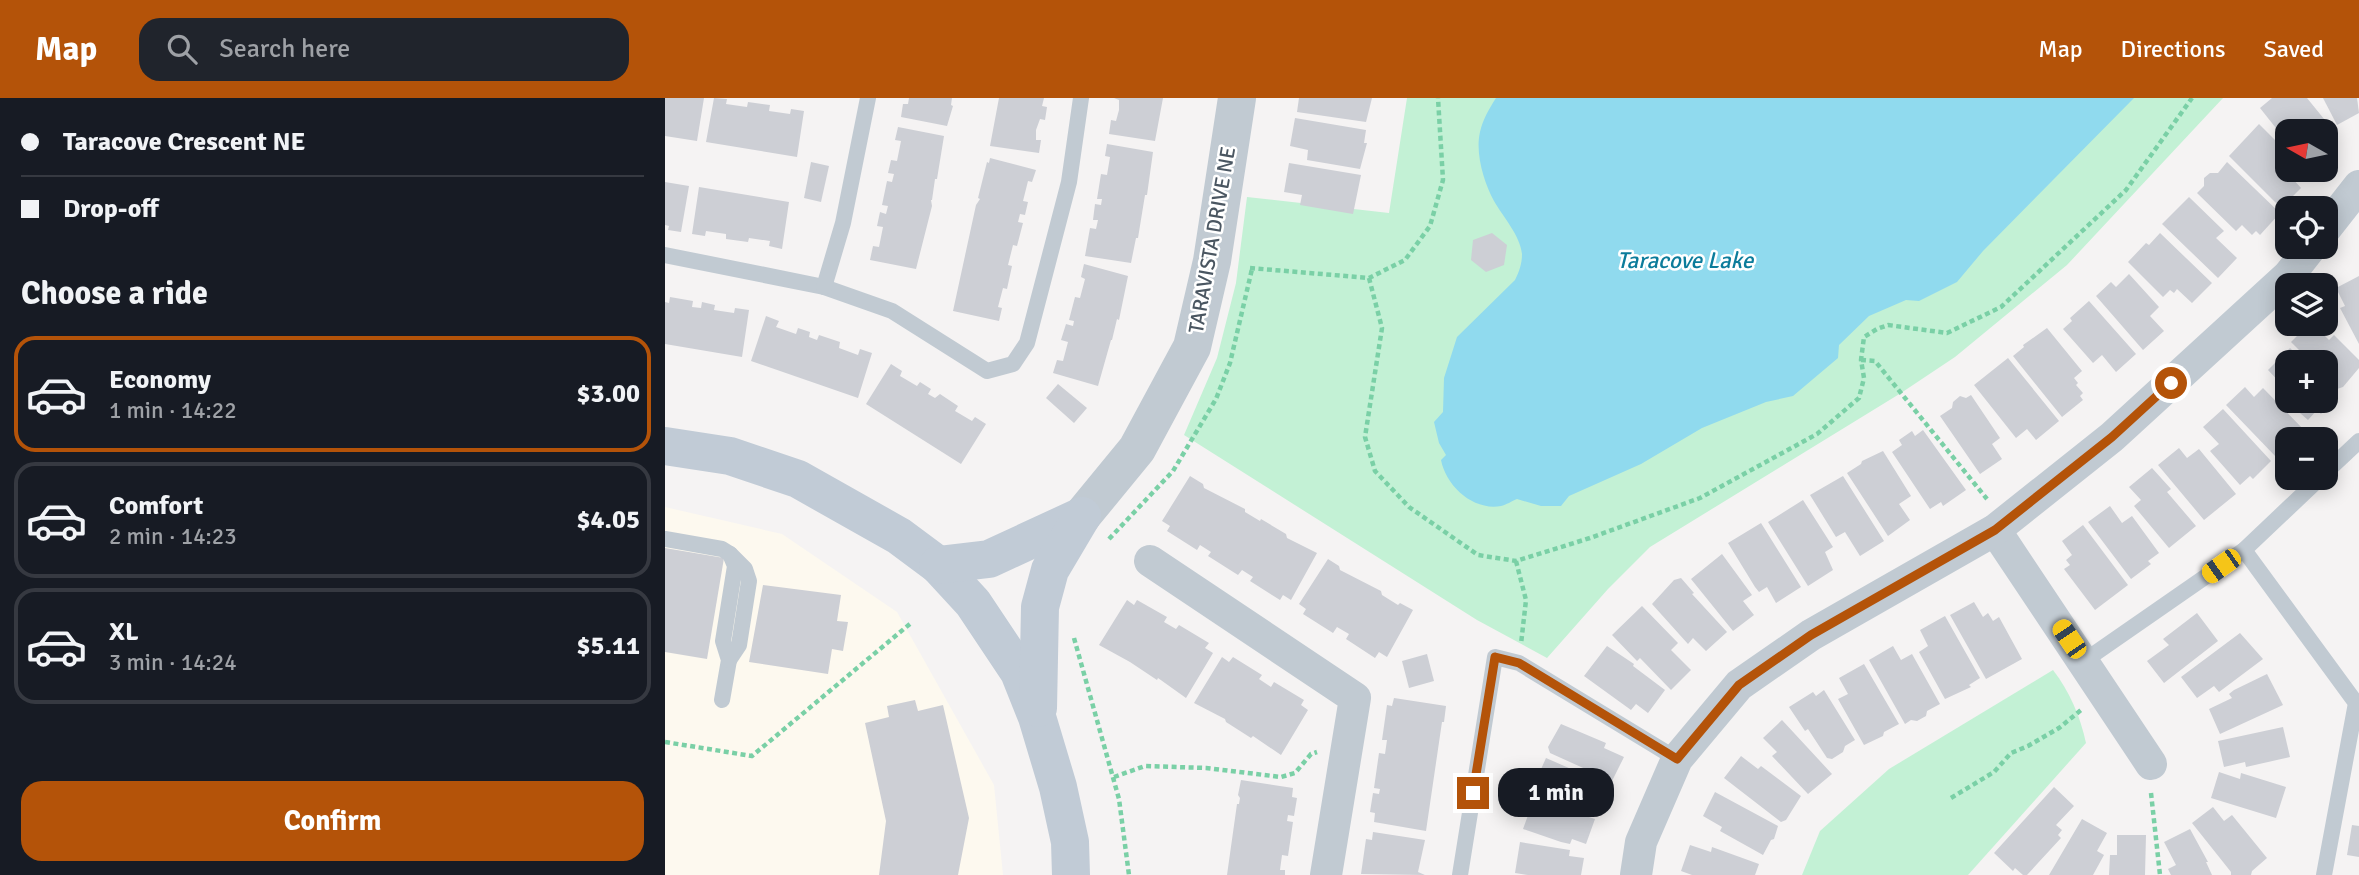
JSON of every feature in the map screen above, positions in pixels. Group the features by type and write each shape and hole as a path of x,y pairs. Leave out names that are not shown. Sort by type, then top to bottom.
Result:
{"main road":[{"path":"665,446 730,456 798,479 899,536 938,565 974,603 1019,672 1037,717 1058,787 1070,842 1071,875"},
{"path":"938,565 989,559 1082,516"},
{"path":"1037,717 1040,607 1050,570 1082,516"}],"street":[{"name":"TARAVISTA DRIVE NE","path":"1082,516 1137,449 1192,347 1212,261 1237,98"},
{"path":"2338,213 2359,186"},
{"path":"1636,875 1641,842 1677,759 1739,685 1811,635 1995,530 2112,437 2289,275 2302,259"},
{"path":"1995,530 2151,764"},
{"path":"1150,561 1355,698 1326,875"}],"lane":[{"path":"824,286 842,223 868,98"},
{"path":"665,255 824,286 892,311 987,371 1013,364 1027,343 1069,182 1081,98"},
{"path":"2338,461 2359,441"},
{"path":"2084,661 2244,550 2307,490"},
{"path":"665,539 722,549 730,554 735,566 723,641 729,660 722,700"},
{"path":"2244,550 2356,703 2324,875"},
{"path":"1460,875 1495,657 1519,663 1677,759"}],"path":[{"path":"1212,261 1252,269 1369,278 1405,260 1430,226 1443,180 1438,98"},
{"path":"1369,278 1382,328 1365,437 1375,471 1409,507 1478,555 1516,561 1590,538 1700,498 1817,433 1859,398 1864,378 1861,360 1864,337 1878,328 1888,326 1947,333 2001,307 2126,190 2192,98"},
{"path":"1861,360 1875,361 1997,512 1995,530"},
{"path":"1516,561 1526,600 1519,663"},
{"path":"665,742 752,756 911,623"},
{"path":"1951,798 1994,772 2011,752 2028,746 2059,728 2082,709"},
{"path":"1114,777 1145,766 1206,768 1281,777 1295,773 1311,754 1347,746"},
{"path":"2151,764 2151,806 2160,875"}],"shaded area":[{"path":"665,507 782,534 897,612 994,785 1003,875 665,875"}],"green space":[{"path":"1407,98 2223,98 2067,265 1955,357 1650,547 1608,589 1547,658 1477,620 1184,435 1217,358 1236,283 1247,197 1389,213"},
{"path":"2053,670 2074,705 2086,743 1968,875 1802,875 1820,831 1889,769"}],"water":[{"name":"Taracove Lake","path":"1496,98 2134,98 1983,251 1957,282 1919,301 1906,300 1869,316 1839,345 1838,358 1793,396 1766,402 1702,428 1641,464 1569,496 1561,506 1541,506 1517,499 1491,507 1462,495 1449,479 1441,460 1446,455 1439,443 1434,422 1443,412 1444,378 1457,337 1515,280 1521,265 1521,247 1490,194 1480,158 1481,127"}],"building":[{"path":"665,98 704,98 697,141 665,136"},
{"path":"714,98 727,99 726,104 747,107 748,102 770,105 769,111 790,114 791,109 804,111 797,157 706,142"},
{"path":"909,98 952,98 953,106 947,126 901,117 903,104 908,104"},
{"path":"999,98 1044,98 1042,106 1047,107 1045,120 1040,119 1036,130 1036,140 1041,140 1039,153 990,146"},
{"path":"1114,98 1163,98 1155,141 1109,134 1111,120 1116,121 1119,110 1119,100"},
{"path":"1299,98 1372,98 1366,122 1297,112"},
{"path":"2272,98 2307,98 2324,119 2275,119 2275,127 2260,108"},
{"path":"2323,98 2357,98 2359,113 2338,124 2338,119 2334,119"},
{"path":"1295,118 1366,130 1364,143 1367,143 1360,169 1307,160 1308,150 1290,146"},
{"path":"2259,124 2275,140 2275,182 2296,182 2301,188 2293,196 2275,196 2275,202 2229,156"},
{"path":"898,127 944,136 932,206 916,269 870,260 873,246 879,247 883,227 877,226 880,212 886,214 888,206 882,205 887,181 892,182 894,174 888,173 891,160 897,161 901,141 895,140"},
{"path":"1107,144 1153,152 1147,195 1131,263 1085,256 1090,228 1096,229 1098,220 1093,220 1095,204 1101,205 1102,199 1097,199 1101,174 1107,175 1110,157 1105,156"},
{"path":"990,158 1036,170 1032,182 1028,181 1023,201 1028,202 1025,215 1020,214 1018,222 1023,223 1008,265 1012,266 1007,289 1003,288 998,307 1002,308 999,321 953,311 976,205 980,199 978,198"},
{"path":"811,162 829,166 821,202 804,198"},
{"path":"2227,162 2275,208 2275,218 2260,235 2256,231 2252,235 2242,225 2236,231 2197,193 2204,186 2204,178 2210,173 2218,173"},
{"path":"1289,163 1361,175 1353,214 1300,205 1302,195 1284,192"},
{"path":"665,182 689,186 681,232 668,230 669,226 665,225"},
{"path":"699,187 789,202 782,249 769,246 770,241 726,239 726,234 706,231 705,236 692,234"},
{"path":"2189,197 2224,231 2216,238 2237,258 2218,278 2162,224"},
{"path":"1492,233 1507,245 1504,265 1486,272 1471,260 1473,240"},
{"path":"2160,233 2212,283 2192,303 2177,289 2174,293 2170,290 2163,297 2128,262"},
{"path":"1084,264 1128,276 1119,320 1117,319 1098,386 1053,373 1057,360 1063,361 1068,342 1061,340 1066,324 1073,326 1074,321 1069,320 1075,297 1080,298 1085,279 1081,277"},
{"path":"2129,274 2159,307 2150,316 2164,331 2143,350 2096,296 2111,282 2116,287"},
{"path":"2359,276 2359,344 2340,308 2345,306 2338,287"},
{"path":"670,297 693,301 692,307 701,308 702,302 715,305 714,310 734,313 735,308 749,310 742,357 665,344 665,302 669,303"},
{"path":"2089,301 2136,354 2116,372 2102,355 2093,363 2063,329 2072,321 2070,318"},
{"path":"766,316 779,321 776,327 796,334 798,328 810,332 809,337 817,340 819,335 840,342 839,348 858,355 860,349 872,353 858,398 751,361"},
{"path":"2047,328 2082,371 2074,378 2083,393 2080,396 2083,400 2062,417 2013,356 2023,345"},
{"path":"2297,336 2325,336 2329,340 2335,336 2359,360 2359,368 2343,387 2338,389 2338,350 2299,350 2291,342"},
{"path":"2008,358 2059,421 2036,440 2027,429 2016,438 1974,385"},
{"path":"2275,363 2275,377 2268,370"},
{"path":"891,364 902,371 900,376 917,386 920,382 931,389 928,394 935,398 940,394 958,406 955,411 972,421 975,417 986,424 961,464 866,404"},
{"path":"1058,384 1087,408 1074,423 1046,398"},
{"path":"2245,387 2254,397 2263,388 2275,400 2275,413 2287,413 2301,427 2275,427 2275,456 2226,405"},
{"path":"1971,395 2000,438 1992,444 2002,459 1980,474 1940,416 1952,408 1953,402 1960,396 1966,398"},
{"path":"2223,409 2271,461 2253,479 2250,476 2240,485 2210,451 2219,444 2203,427"},
{"path":"2300,413 2314,413 2308,420"},
{"path":"1923,430 1966,490 1943,506 1941,502 1930,509 1892,452 1902,445 1899,440 1912,431 1915,436"},
{"path":"2179,448 2187,458 2199,449 2236,494 2204,520 2158,465"},
{"path":"1883,451 1911,496 1899,504 1910,520 1888,536 1847,473 1862,461"},
{"path":"2152,468 2171,489 2167,492 2196,526 2169,548 2134,506 2141,500 2129,487"},
{"path":"1190,476 1203,484 1204,488 1245,509 1245,512 1286,534 1287,538 1317,553 1291,600 1283,595 1280,600 1250,581 1253,577 1242,570 1238,575 1208,556 1211,552 1200,545 1197,550 1167,531 1170,526 1162,521"},
{"path":"1843,476 1884,541 1860,556 1845,532 1836,537 1810,495"},
{"path":"1803,500 1833,547 1825,552 1833,570 1808,586 1768,522"},
{"path":"2110,506 2122,523 2132,516 2159,553 2148,561 2151,564 2131,579 2088,522"},
{"path":"1761,523 1801,587 1776,603 1767,587 1759,592 1755,587 1728,543"},
{"path":"2083,525 2128,585 2095,610 2064,569 2070,565 2066,560 2072,555 2062,541"},
{"path":"665,548 724,558 707,659 665,652"},
{"path":"1722,554 1752,595 1743,601 1754,615 1733,631 1691,579"},
{"path":"1328,559 1339,566 1340,570 1381,591 1382,595 1398,605 1400,603 1413,610 1387,657 1379,652 1375,658 1346,639 1349,634 1337,627 1333,633 1303,614 1306,609 1299,604"},
{"path":"1681,578 1727,632 1706,651 1693,638 1688,644 1652,604 1674,580"},
{"path":"763,585 841,595 837,621 848,622 843,651 832,649 828,674 749,662"},
{"path":"1127,600 1134,605 1137,600 1167,617 1164,622 1176,629 1179,625 1209,643 1205,648 1213,653 1186,698 1158,678 1157,680 1099,645"},
{"path":"1974,602 1983,617 1988,613 1993,621 1999,617 2022,659 1986,679 1950,615"},
{"path":"1642,606 1678,643 1671,650 1691,670 1671,690 1640,658 1637,661 1612,635"},
{"path":"2197,613 2218,641 2164,683 2147,661 2169,645 2163,639"},
{"path":"1945,616 1980,678 1969,685 1971,687 1945,699 1919,652 1928,646 1920,630"},
{"path":"2240,633 2263,659 2219,692 2214,686 2197,698 2181,677"},
{"path":"1607,646 1665,690 1648,713 1636,704 1631,710 1584,676"},
{"path":"1893,646 1901,660 1912,654 1940,704 1927,711 1926,716 1905,724 1869,660"},
{"path":"1427,654 1434,681 1409,688 1402,661"},
{"path":"1222,657 1229,662 1233,657 1262,675 1259,679 1271,687 1274,682 1304,700 1301,705 1308,710 1281,755 1225,719 1194,703"},
{"path":"1864,664 1899,724 1864,745 1838,699 1848,694 1839,678"},
{"path":"2267,674 2283,705 2220,734 2209,709 2232,698 2229,694 2234,690"},
{"path":"1824,690 1855,740 1832,759 1827,758 1789,707 1813,692 1816,696"},
{"path":"1394,698 1446,706 1426,831 1374,822 1375,813 1370,812 1373,793 1379,794 1380,789 1374,788 1379,753 1385,754 1387,740 1382,740 1387,705 1392,706"},
{"path":"915,700 918,711 943,705 969,818 958,875 879,875 886,821 865,723 889,717 887,706"},
{"path":"1782,720 1832,774 1808,794 1772,756 1777,752 1763,738"},
{"path":"1561,724 1606,743 1604,748 1624,757 1612,781 1550,753 1548,747"},
{"path":"2283,727 2290,757 2246,767 2245,762 2224,767 2218,741"},
{"path":"1741,756 1758,769 1761,766 1801,796 1786,820 1781,822 1724,778"},
{"path":"1546,758 1610,786 1598,812 1579,803 1577,807 1533,787"},
{"path":"2219,772 2240,779 2241,773 2286,787 2276,818 2211,798"},
{"path":"1241,780 1293,788 1292,797 1297,798 1294,816 1288,815 1287,821 1293,822 1288,856 1282,855 1280,870 1285,870 1285,875 1227,875"},
{"path":"2054,787 2074,806 2056,825 2062,830 2058,835 2061,838 2027,875 2015,868 2013,871 1994,853"},
{"path":"1715,792 1778,826 1774,839 1763,855 1720,831 1722,827 1703,816"},
{"path":"1534,799 1595,819 1586,844 1572,839 1570,844 1561,842 1523,829"},
{"path":"2213,807 2224,821 2232,815 2267,858 2251,875 2231,875 2192,823"},
{"path":"2082,819 2107,833 2097,851 2104,855 2093,875 2049,875"},
{"path":"2352,825 2359,826 2359,857 2347,855"},
{"path":"2190,829 2212,875 2171,875 2168,869 2176,865 2164,842"},
{"path":"1373,832 1425,840 1418,872 1425,875 1361,874 1366,839 1372,840"},
{"path":"2117,835 2146,835 2145,875 2109,875 2110,855 2117,855"},
{"path":"1520,842 1570,850 1569,856 1584,858 1581,875 1515,873"},
{"path":"1690,845 1711,852 1712,847 1759,864 1755,875 1692,875 1681,871"}],"route":[{"path":"1473,793 1495,657 1519,663 1677,759 1739,685 1811,635 1995,530 2112,437 2171,383"}]}
